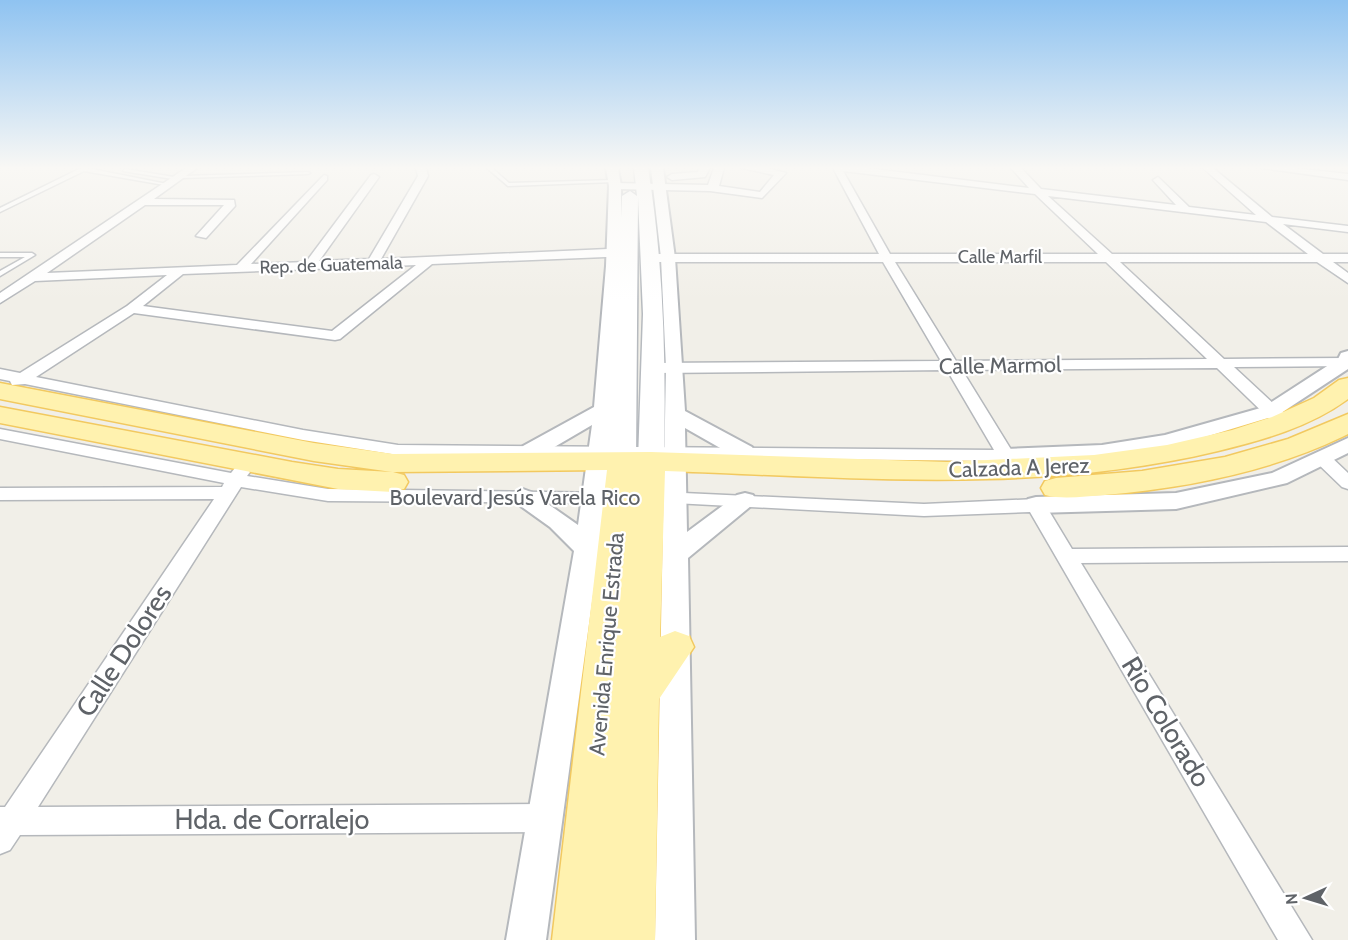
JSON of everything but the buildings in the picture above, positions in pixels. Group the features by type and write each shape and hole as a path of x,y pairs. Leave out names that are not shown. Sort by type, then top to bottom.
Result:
{"main road":[{"name":"Avenida Enrique Estrada","path":"629,940 639,695 636,473 628,312 622,252 630,212"},
{"name":"Avenida Enrique Estrada","path":"578,940 636,473 665,368 660,258 655,212"},
{"path":"608,348 628,312"},
{"name":"Calzada A Jerez","path":"636,473 1016,471 1096,464 1182,452 1278,417 1347,368"},
{"name":"Boulevard Jesús Varela Rico","path":"5,390 243,470 387,482 636,473"},
{"name":"Calzada A Jerez","path":"636,473 859,489 1024,490 1150,481 1201,474 1248,462 1309,442 1348,422"},
{"path":"243,470 303,435"},
{"path":"639,695 675,647"}],"street":[{"path":"0,299 129,212"},
{"path":"202,236 224,212"},
{"path":"242,268 293,212"},
{"path":"310,266 349,212"},
{"path":"373,263 402,212"},
{"path":"862,212 886,257 1006,456 1102,452 1167,441 1278,417"},
{"path":"1058,212 1278,417"},
{"path":"1202,212 1348,229"},
{"path":"1260,212 1348,279"},
{"path":"622,252 608,348 604,410 675,555 675,940"},
{"name":"Rep. de Guatemala","path":"32,277 622,252"},
{"name":"Calle Marfil","path":"660,258 1107,256 1348,258"},
{"path":"132,309 335,336 429,260"},
{"path":"5,390 132,309 180,271"},
{"name":"Calle Marmol","path":"665,368 1218,363 1347,368"},
{"path":"526,940 586,548 675,414 665,368"},
{"name":"Boulevard Jesús Varela Rico","path":"5,390 398,450 531,451 636,473 745,501 924,510 1036,505"},
{"path":"531,451 604,410"},
{"path":"675,414 744,452"},
{"name":"Boulevard Jesús Varela Rico","path":"0,434 243,470 328,495 524,497 744,452 1006,456"},
{"path":"1036,505 1176,501 1279,478 1348,445"},
{"path":"1322,458 1348,483"},
{"path":"0,494 243,470"},
{"name":"Calle Dolores","path":"4,827 243,470"},
{"path":"524,497 559,521 586,548"},
{"path":"675,555 745,501"},
{"name":"Rio Colorado","path":"1036,505 1296,940"},
{"path":"1066,556 1348,554"},
{"name":"Hda. de Corralejo","path":"4,827 544,818"}],"lane":[{"path":"0,255 32,255 0,274"}]}
